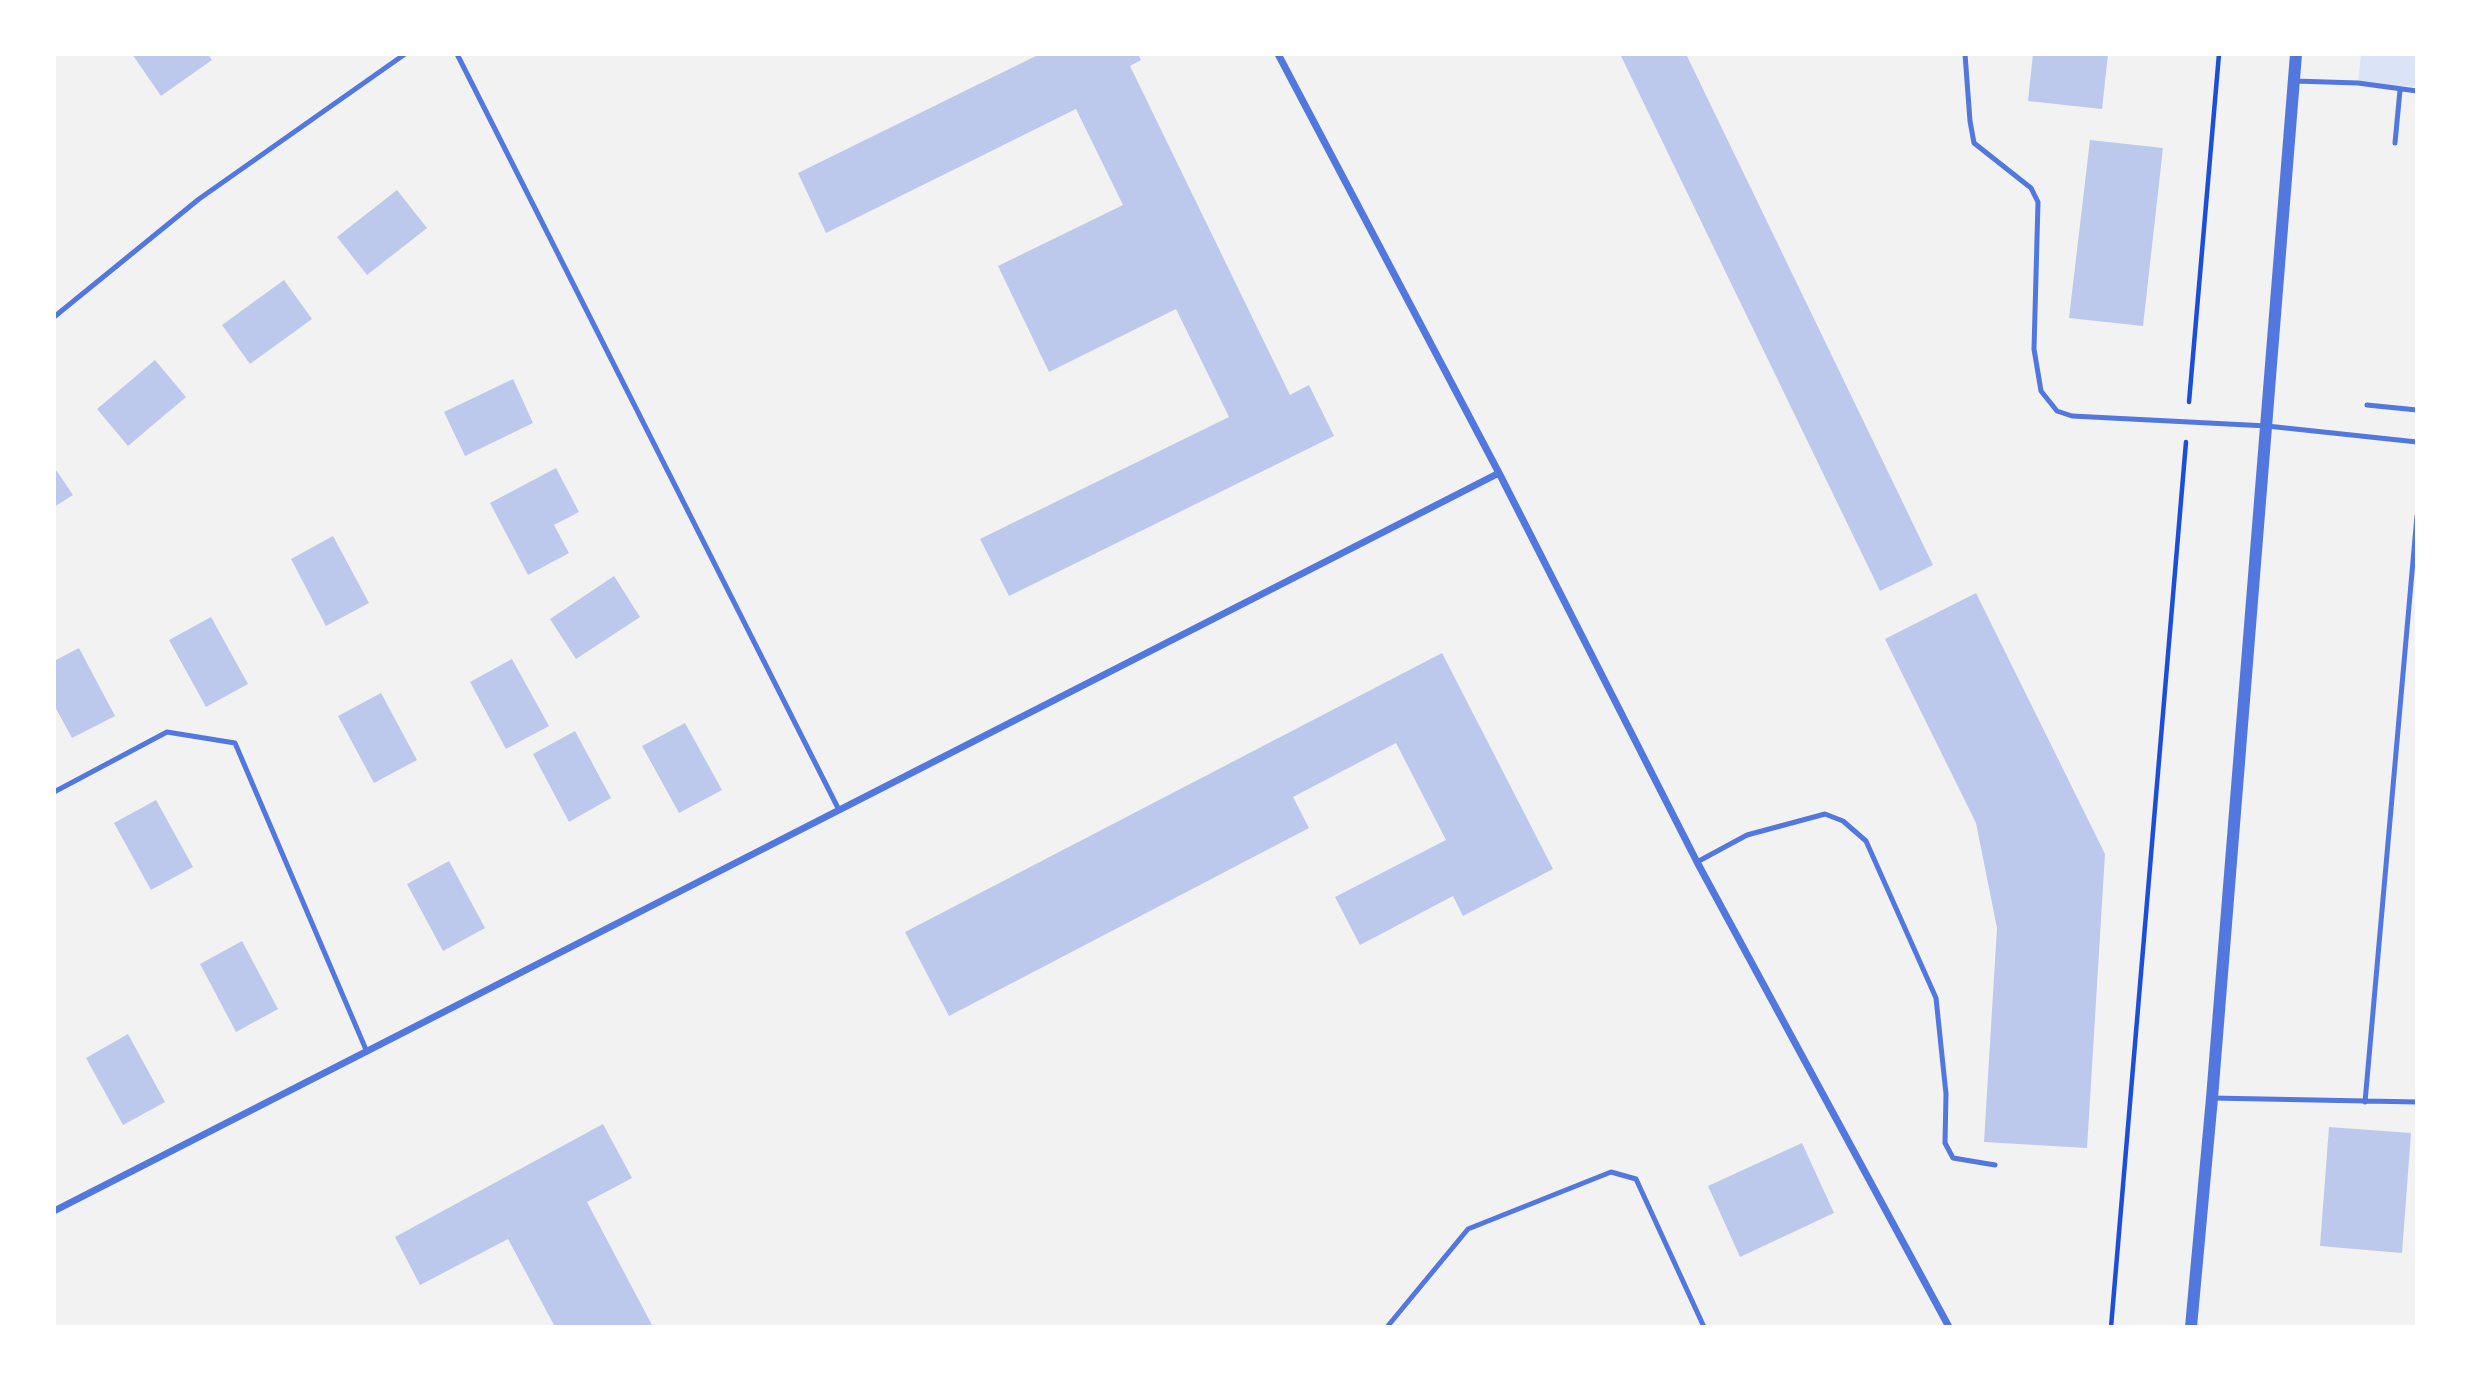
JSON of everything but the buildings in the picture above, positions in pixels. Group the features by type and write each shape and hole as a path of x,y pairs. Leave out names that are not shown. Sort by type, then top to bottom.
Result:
{"street":[{"path":"1278,54 1499,473 1697,862 1949,1327"},
{"path":"2191,1327 2212,1098 2296,54"},
{"path":"54,1211 1499,473"}],"lane":[{"path":"54,317 199,199 405,54"},
{"path":"457,54 839,810"},
{"path":"1965,54 1969,121 1974,142 2031,188 2038,202 2035,349 2041,391 2057,411 2073,416 2267,426 2417,442"},
{"path":"2294,81 2358,83 2417,91"},
{"path":"2395,143 2400,90"},
{"path":"2367,405 2417,410"},
{"path":"2365,1102 2417,516"},
{"path":"54,792 167,732 235,743 367,1052"},
{"path":"1697,862 1748,835 1825,814 1843,821 1866,841 1936,998 1947,1094 1945,1143 1953,1158 1995,1165"},
{"path":"2212,1098 2417,1102"},
{"path":"1387,1327 1468,1229 1611,1172 1636,1179 1704,1327"}],"path":[{"path":"2111,1327 2219,54"}],"shaded area":[{"path":"2361,54 2417,54 2417,87 2358,83"}]}
